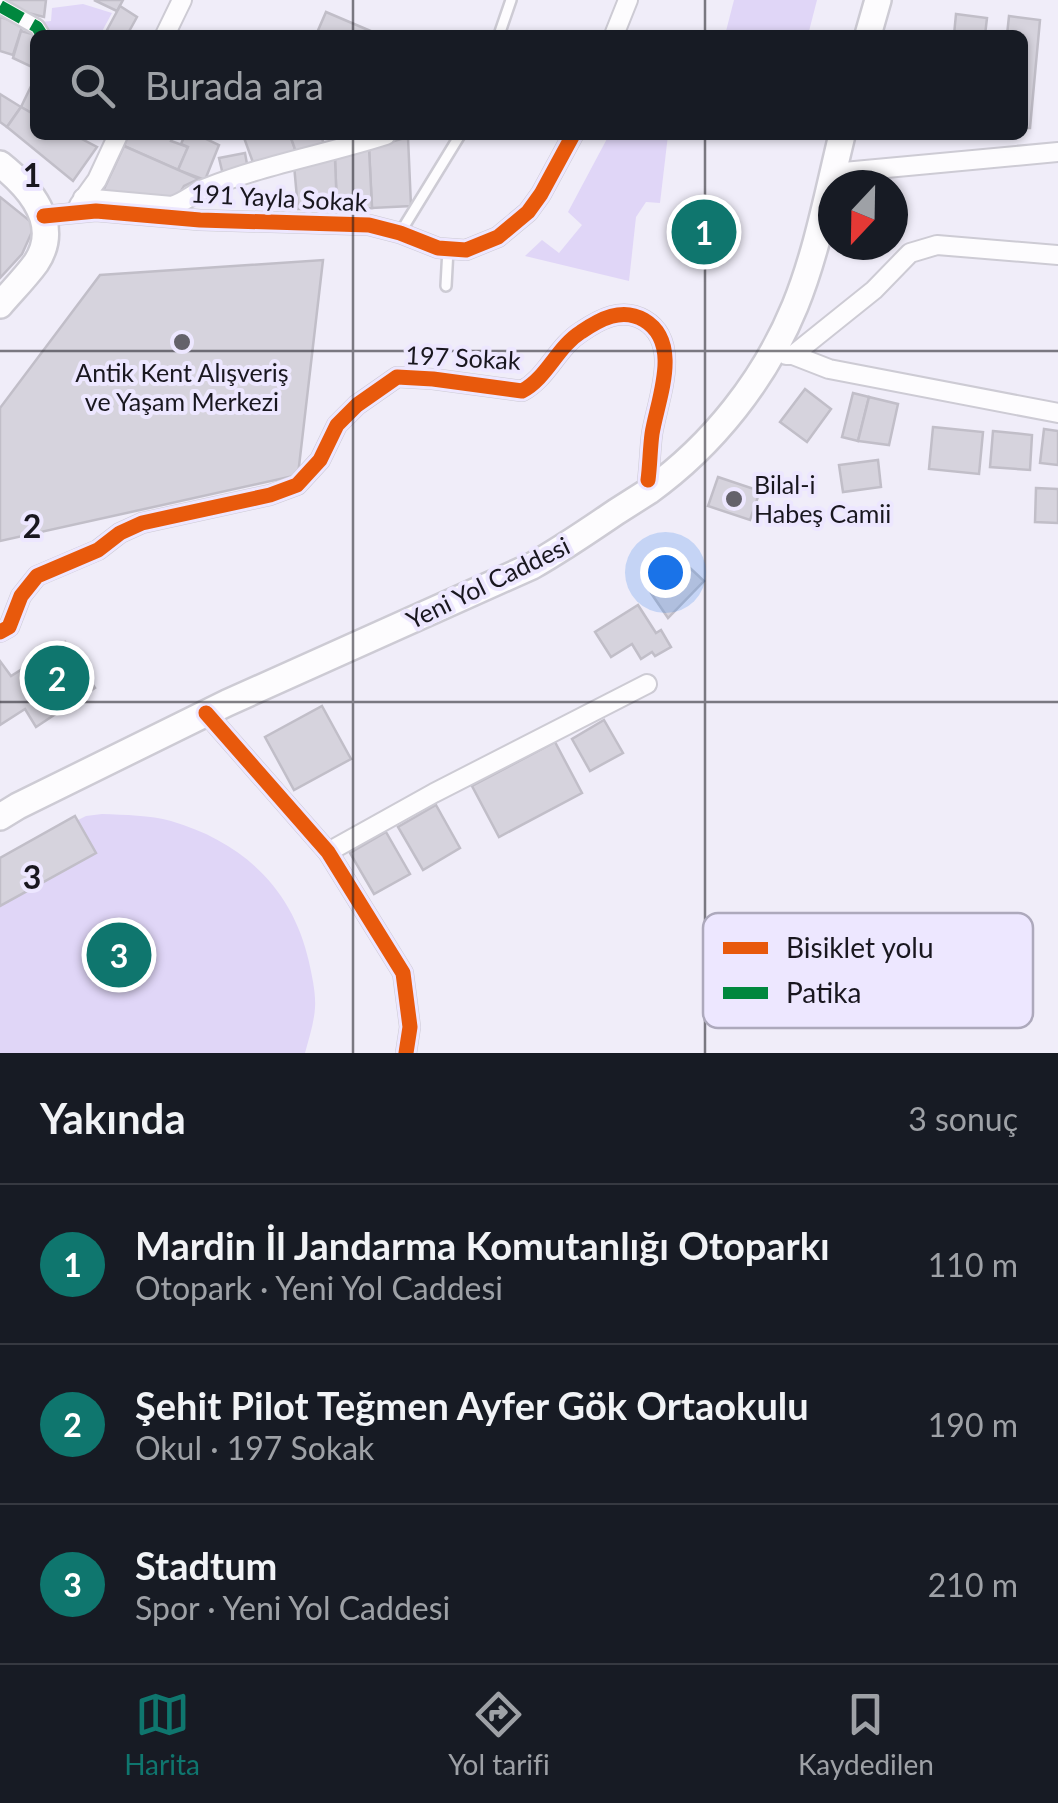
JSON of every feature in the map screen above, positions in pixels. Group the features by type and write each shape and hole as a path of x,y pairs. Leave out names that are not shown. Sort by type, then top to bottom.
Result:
{"main road":[{"path":"857,30 865,0"},
{"path":"869,30 878,0"},
{"name":"Yeni Yol Caddesi","path":"0,806 206,700 520,558 648,480 704,429 747,368 795,262 829,140"},
{"name":"Yeni Yol Caddesi","path":"834,170 841,140"},
{"path":"0,164 29,190 44,216 45,233 38,260 0,304"},
{"name":"Yeni Yol Caddesi","path":"0,817 206,713 532,566 650,490 725,422 782,356 818,228"}],"street":[{"path":"167,30 182,0"},
{"path":"616,30 628,0"},
{"path":"0,6 38,30"},
{"path":"78,206 98,180 116,140"},
{"path":"78,206 172,206 186,202 202,190 369,140"},
{"path":"448,249 474,248 515,224 542,194 570,140"},
{"path":"865,170 1058,152"},
{"name":"191 Yayla Sokak","path":"44,216 78,206 182,219 353,224 400,233 448,249"},
{"path":"782,356 874,290 910,253 922,248 936,245 1058,255"},
{"name":"197 Sokak","path":"0,632 9,627 21,596 37,576 98,550 120,533 297,484 320,460 337,426 358,404 396,378 433,379 522,392 534,384 575,335 614,315 639,317 652,326 662,341 663,385 652,434 648,480"},
{"path":"782,356 829,369 1058,413"},
{"path":"328,852 434,792 646,684"},
{"path":"206,713 328,852 403,973 410,1027 406,1053"}],"lane":[{"path":"501,30 511,0"},
{"path":"400,233 457,140"},
{"path":"446,286 448,249"}],"shaded area":[{"path":"734,0 817,0 809,30 726,30"},
{"path":"83,4 112,13 103,30 46,30 41,22 51,21 52,8"},
{"path":"606,140 667,140 660,203 646,202 636,217 629,281 525,256 542,240 559,253 582,225 568,212"},
{"path":"102,814 155,818 197,830 221,842 261,872 291,912 309,962 315,1002 305,1053 0,1053 0,858 75,816 78,820"}],"building":[{"path":"2,0 46,0 44,17 28,13"},
{"path":"94,0 123,0 117,11"},
{"path":"120,6 137,17 130,30 107,30"},
{"path":"326,12 368,30 318,30"},
{"path":"956,14 987,18 986,30 954,30"},
{"path":"1009,16 1040,20 1030,128 1028,30 1008,30"},
{"path":"0,17 23,24 13,55 0,51"},
{"path":"21,31 30,33 30,66 13,58"},
{"path":"30,88 30,112 21,107"},
{"path":"0,94 21,107 7,127 0,122"},
{"path":"21,107 30,112 30,140 84,140 97,147 73,181 7,127"},
{"path":"126,140 172,140 188,147 178,170 124,146"},
{"path":"183,140 208,140 219,145 205,180 178,170 188,147 181,144"},
{"path":"245,140 292,140 296,152 255,168"},
{"path":"292,140 322,140 324,145 296,152"},
{"path":"408,140 411,206 372,208 369,148"},
{"path":"124,146 199,179 184,186 176,200 103,191"},
{"path":"369,148 372,208 337,209 335,159"},
{"path":"245,153 247,164 223,175 219,158"},
{"path":"335,159 337,209 298,209 294,165"},
{"path":"0,197 35,225 22,254 0,278"},
{"name":"Antik Kent Alışveriş ve Yaşam Merkezi","path":"323,260 298,475 0,541 0,408 100,275"},
{"path":"805,389 831,409 807,442 780,422"},
{"path":"853,393 869,397 858,441 842,437"},
{"path":"869,397 898,404 889,445 858,441"},
{"path":"933,427 983,432 979,474 929,469"},
{"path":"1044,429 1058,431 1058,465 1040,463"},
{"path":"993,431 1032,435 1030,470 990,467"},
{"path":"878,460 881,487 843,492 839,465"},
{"name":"Bilal-i Habeş Camii","path":"718,477 760,491 750,520 708,506"},
{"path":"1036,488 1058,489 1058,523 1035,522"},
{"path":"675,554 704,581 668,618 651,593 651,586 652,578"},
{"path":"638,605 656,633 661,630 671,647 641,659 632,644 611,657 595,632"},
{"path":"65,642 95,688 36,727 25,709 0,725 0,661 11,676"},
{"path":"322,706 351,759 294,790 265,737"},
{"path":"604,720 623,753 590,771 572,739"},
{"path":"555,742 582,793 499,837 472,786"},
{"path":"436,805 460,848 423,870 398,827"},
{"path":"75,816 96,853 0,906 0,858"},
{"path":"386,832 410,874 374,894 350,853"}],"marked path":[{"path":"0,6 39,30"}],"cycle path":[{"path":"44,216 96,211 200,220 369,225 438,248 466,250 498,237 528,212 570,140"},
{"path":"0,632 9,627 21,596 37,576 98,550 120,533 142,523 270,495 297,485 320,460 337,425 357,405 397,377 522,391 573,338 611,316 628,315 644,320 656,330 662,343 664,373 648,480"},
{"path":"206,713 328,852 403,973 410,1027 406,1053"}],"place":[{"name":"Mardin İl Jandarma Komutanlığı Otoparkı","path":"704,232"},
{"name":"Antik Kent Alışveriş ve Yaşam Merkezi","path":"182,342"},
{"name":"Bilal-i Habeş Camii","path":"734,499"},
{"name":"Şehit Pilot Teğmen Ayfer Gök Ortaokulu","path":"57,678"},
{"name":"Stadtum","path":"119,955"}]}
